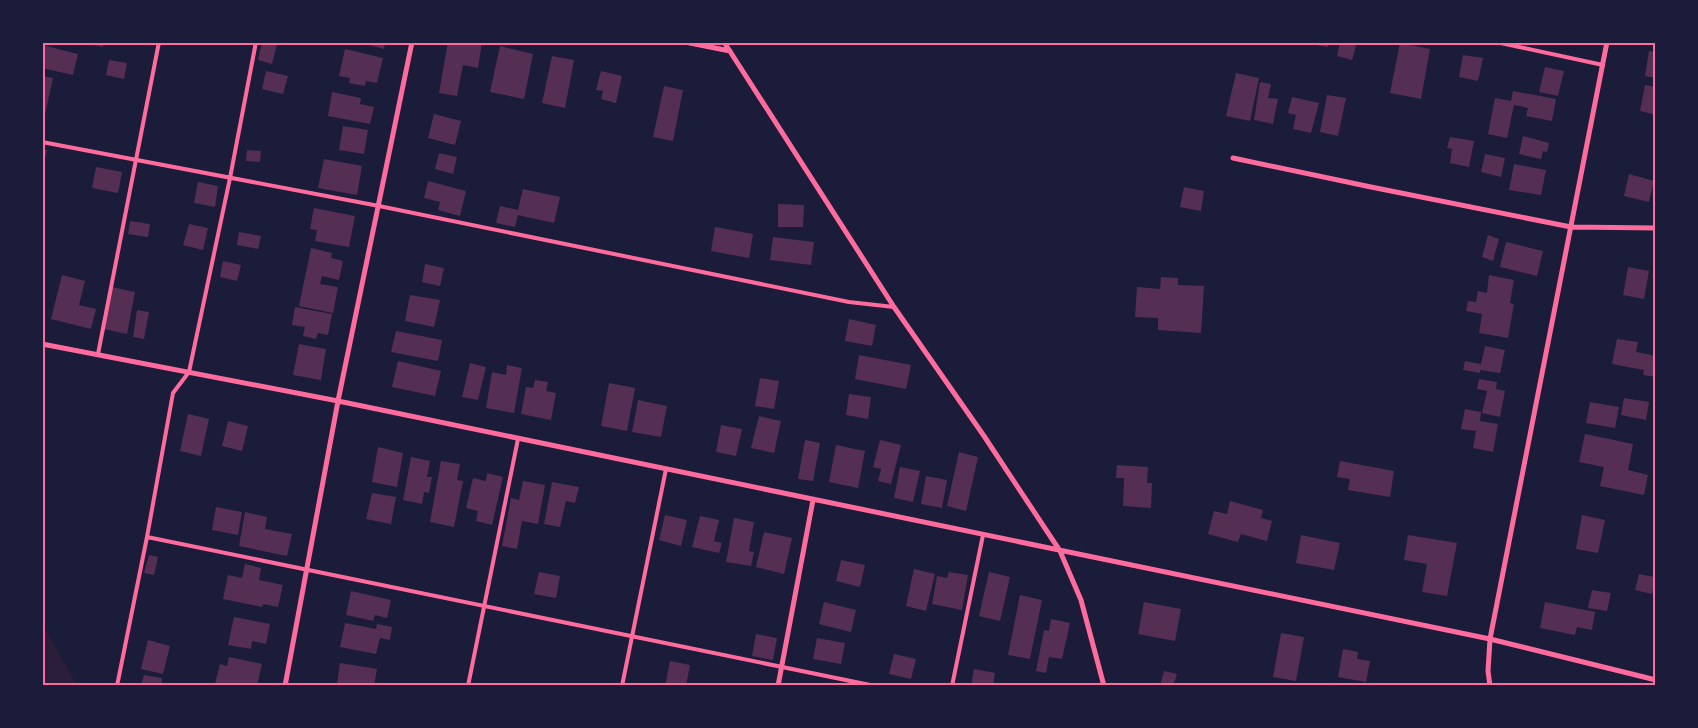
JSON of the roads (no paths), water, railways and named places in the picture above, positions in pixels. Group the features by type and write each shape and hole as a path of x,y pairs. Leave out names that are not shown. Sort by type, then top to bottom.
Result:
{"street":[{"path":"285,686 338,401 412,42"},
{"path":"685,42 730,51"},
{"path":"724,42 894,307 984,436 1060,551 1081,600 1104,686"},
{"path":"1490,686 1488,671 1490,639 1607,42"},
{"path":"1233,158 1572,226 1656,228"},
{"path":"42,344 338,401 1490,639 1655,678"},
{"path":"778,686 813,500"}],"lane":[{"path":"98,354 159,42"},
{"path":"117,686 173,393 189,372 230,178 256,42"},
{"path":"1496,42 1603,65"},
{"path":"42,142 379,206 849,302 894,307"},
{"path":"468,686 518,439"},
{"path":"622,686 666,470"},
{"path":"952,686 983,535"},
{"path":"147,537 875,686"}]}
